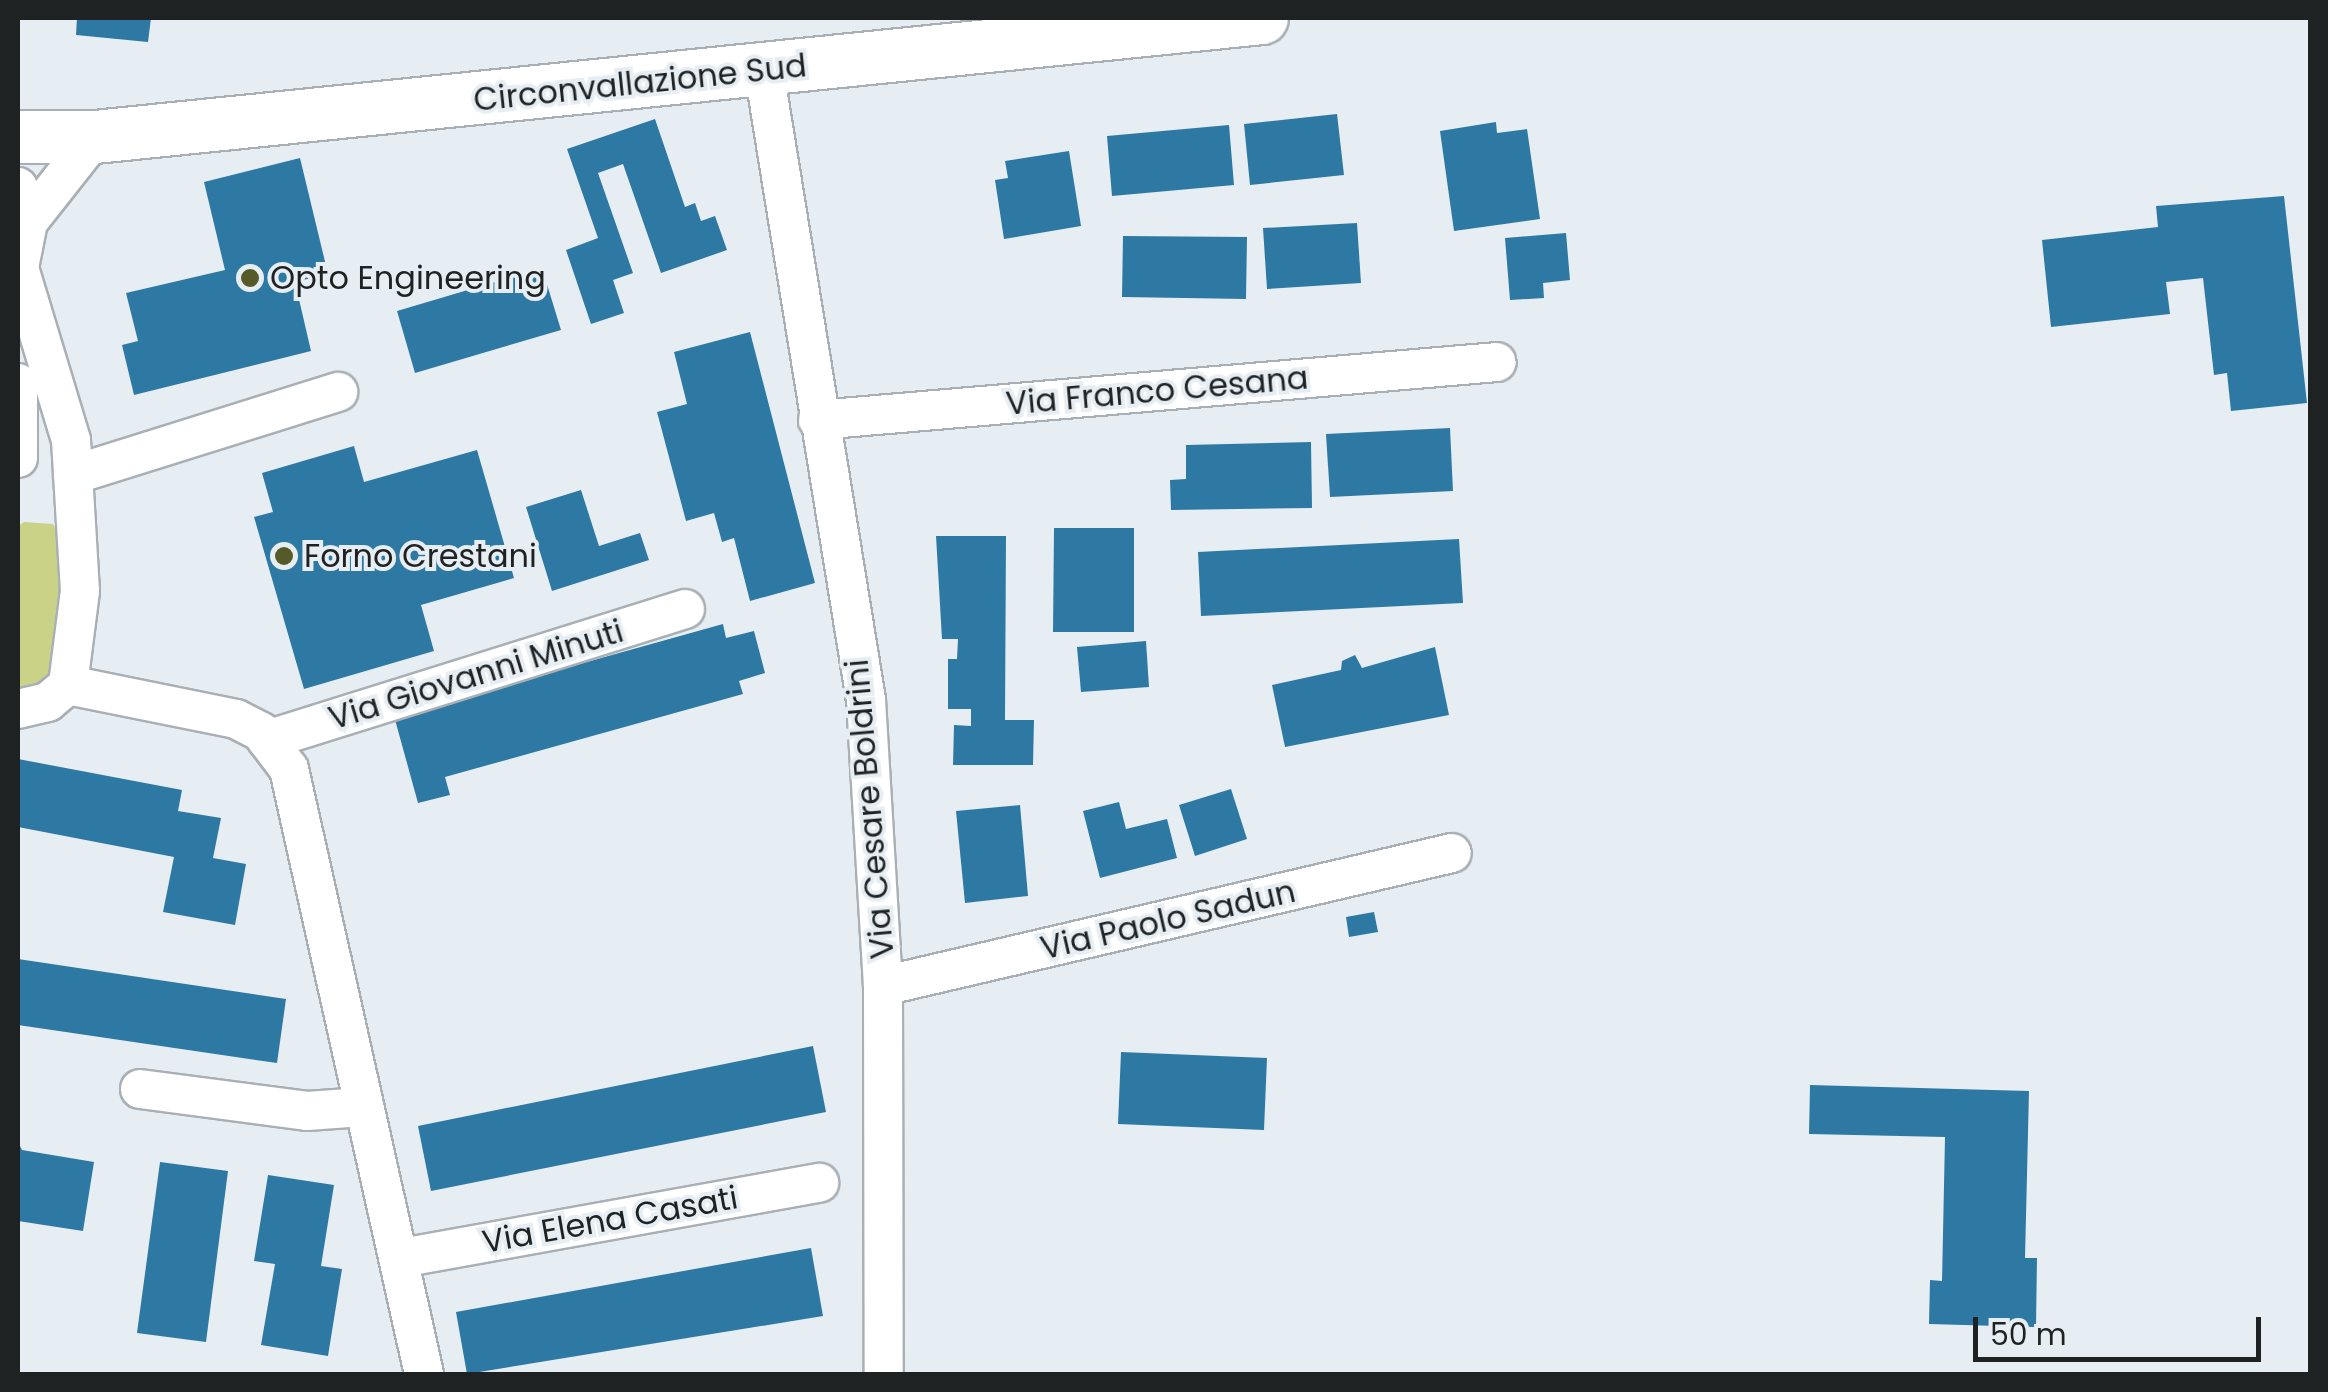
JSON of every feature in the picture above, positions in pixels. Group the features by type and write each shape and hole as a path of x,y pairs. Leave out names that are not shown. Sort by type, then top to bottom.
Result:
{"main road":[{"name":"Circonvallazione Sud","path":"18,138 96,137 1262,18"}],"street":[{"name":"Via Cesare Boldrini","path":"764,71 866,700 884,986 884,1374"},
{"path":"18,709 48,702 68,685 80,591 71,440 19,268 22,204 96,137"},
{"name":"Via Franco Cesana","path":"818,420 1498,362"},
{"path":"18,383 18,458"},
{"path":"73,475 338,392"},
{"name":"Via Giovanni Minuti","path":"267,740 685,609"},
{"path":"68,685 236,719 267,740 289,769 424,1374"},
{"name":"Via Paolo Sadun","path":"884,986 1452,854"},
{"path":"140,1089 307,1111 363,1107"},
{"name":"Via Elena Casati","path":"401,1258 819,1182"}],"green space":[{"path":"24,522 53,524 59,533 63,645 49,681 33,689 18,688 18,526"}],"building":[{"path":"77,18 151,18 148,42 76,35"},
{"path":"1337,114 1344,175 1250,185 1244,124"},
{"path":"655,119 685,207 695,203 701,221 715,216 727,250 661,273 623,164 598,173 633,273 613,280 624,313 591,324 566,250 598,238 567,149"},
{"path":"1496,122 1497,133 1527,129 1540,219 1454,231 1440,131"},
{"path":"1229,125 1234,185 1112,196 1107,136"},
{"path":"1069,151 1081,226 1004,239 995,180 1008,178 1005,161"},
{"name":"Opto Engineering","path":"300,158 328,274 295,282 311,351 134,395 122,345 138,341 126,293 225,270 204,182"},
{"path":"2284,196 2307,403 2231,411 2227,373 2214,375 2203,278 2166,282 2170,314 2051,327 2042,240 2158,227 2156,206"},
{"path":"1357,223 1361,283 1267,289 1263,228"},
{"path":"1566,233 1570,280 1543,283 1544,298 1510,300 1505,238"},
{"path":"1123,236 1247,237 1246,299 1122,297"},
{"path":"542,268 561,330 415,373 397,311"},
{"path":"750,332 815,583 750,601 734,538 722,542 714,513 686,521 657,412 687,404 674,352"},
{"path":"1450,428 1453,491 1330,497 1326,434"},
{"path":"1311,442 1312,508 1171,510 1170,480 1186,479 1186,445"},
{"path":"354,446 364,482 477,450 514,578 421,605 434,651 304,689 254,517 273,512 262,473"},
{"path":"581,490 599,546 640,533 649,560 552,591 526,507"},
{"path":"1054,528 1134,528 1134,632 1053,632"},
{"path":"936,536 1006,536 1005,720 1034,720 1033,765 953,765 954,725 971,726 971,709 948,709 948,659 957,659 958,639 942,639"},
{"path":"1459,539 1463,603 1201,616 1198,552"},
{"path":"723,624 726,638 754,631 765,673 739,681 743,694 445,777 450,795 418,803 394,716"},
{"path":"1146,641 1149,687 1081,692 1077,647"},
{"path":"1435,647 1449,715 1285,747 1272,685 1341,670 1342,661 1355,655 1362,668"},
{"path":"18,759 182,790 178,811 221,818 213,858 246,864 235,925 163,912 174,857 18,827"},
{"path":"1231,789 1247,839 1195,856 1179,805"},
{"path":"1119,802 1126,829 1167,819 1177,858 1100,878 1083,811"},
{"path":"1020,805 1028,896 965,903 956,811"},
{"path":"1374,912 1378,932 1349,937 1346,917"},
{"path":"18,959 286,999 277,1063 18,1025"},
{"path":"813,1046 826,1112 431,1191 418,1126"},
{"path":"1121,1052 1267,1058 1264,1130 1118,1124"},
{"path":"1810,1085 2029,1091 2025,1258 2037,1258 2036,1327 1929,1324 1930,1280 1942,1281 1945,1137 1809,1134"},
{"path":"18,1142 22,1150 94,1162 83,1231 18,1221"},
{"path":"160,1162 228,1171 206,1342 137,1333"},
{"path":"268,1175 334,1185 321,1266 342,1269 328,1356 261,1345 275,1264 254,1261"},
{"path":"811,1248 823,1316 467,1374 456,1312"}],"place":[{"name":"Opto Engineering","path":"250,278"},
{"name":"Forno Crestani","path":"284,556"}]}
